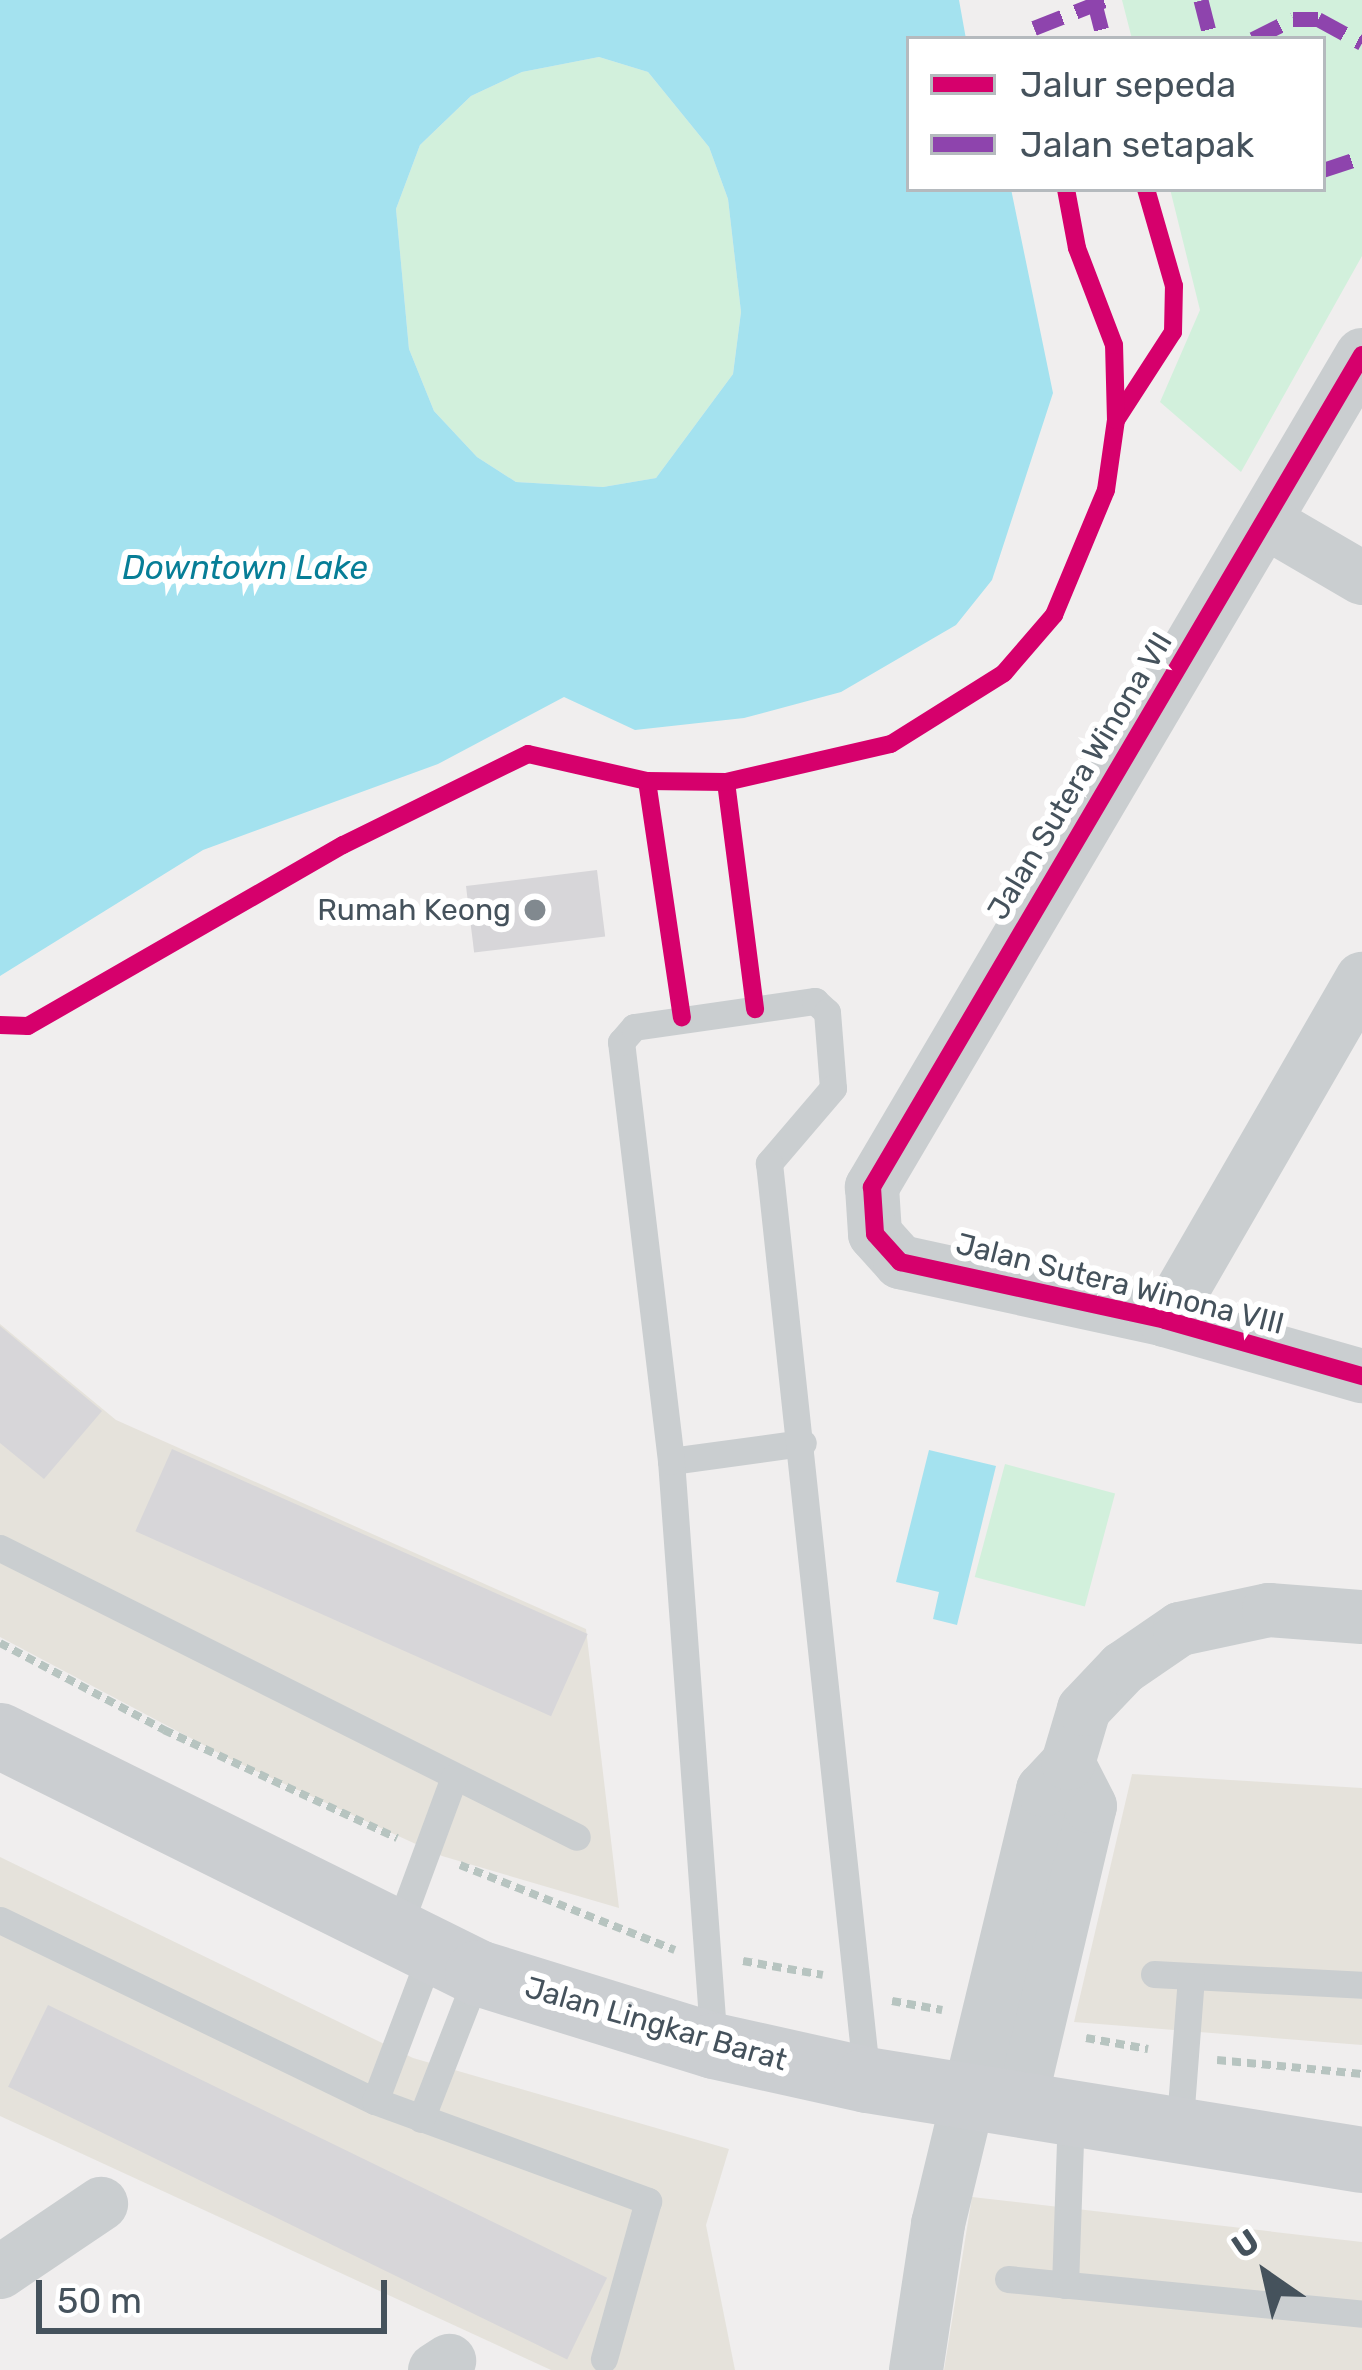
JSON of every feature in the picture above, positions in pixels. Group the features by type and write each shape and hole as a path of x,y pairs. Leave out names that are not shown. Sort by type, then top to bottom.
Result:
{"street":[{"name":"Jalan Sutera Winona VII","path":"875,1234 872,1187 1362,355"},
{"path":"1265,522 1362,578"},
{"path":"1165,1320 1362,979"},
{"name":"Jalan Sutera Winona VIII","path":"875,1234 899,1262 1165,1320 1362,1376"},
{"path":"916,2370 938,2224 1020,2106 1090,1806 1068,1763 1084,1709 1123,1668 1180,1629 1269,1610 1362,1617"},
{"name":"Jalan Lingkar Barat","path":"0,1736 434,1955 714,2046 867,2080 1179,2135 1362,2160"},
{"path":"0,2272 101,2204"}],"lane":[{"path":"714,2046 671,1461 621,1042 634,1027 815,1001 827,1012 833,1088 770,1163 867,2080"},
{"path":"671,1461 803,1444"},
{"path":"0,1548 577,1837"},
{"path":"421,2119 454,1777"},
{"path":"0,1920 375,2101 648,2201 604,2359"},
{"path":"375,2101 434,1955"},
{"path":"1154,1974 1362,1985"},
{"path":"1179,2135 1191,1976"},
{"path":"1020,2106 1065,2285"},
{"path":"1008,2279 1362,2314"}],"shaded area":[{"path":"0,1324 116,1420 586,1629 619,1908 442,1856 230,1759 0,1637"},
{"path":"1132,1774 1362,1788 1362,2045 1074,2022"},
{"path":"0,1857 413,2058 729,2149 706,2225 735,2370 551,2370 0,2116"},
{"path":"972,2197 1362,2242 1362,2370 944,2370"}],"green space":[{"path":"1122,0 1362,0 1362,256 1241,472 1160,402 1200,310 1171,192 1326,192 1326,36 1131,36"},
{"path":"599,57 648,72 709,147 728,199 741,312 733,374 656,478 603,487 516,482 477,457 434,411 409,349 396,209 420,145 471,96 522,72"},
{"path":"1005,1464 1115,1494 1085,1607 975,1577"}],"water":[{"name":"Downtown Lake","path":"0,0 959,0 965,36 906,36 906,192 1012,192 1053,393 992,580 956,625 841,692 744,718 635,730 564,697 438,764 203,850 0,976","holes":["599,57 648,72 709,147 728,199 741,312 733,374 656,478 603,487 516,482 477,457 434,411 409,349 396,209 420,145 471,96 522,72"]},
{"path":"929,1450 996,1466 957,1625 933,1619 939,1592 896,1582"}],"building":[{"name":"Rumah Keong","path":"597,870 605,937 474,953 466,886"},
{"path":"0,1326 102,1411 44,1479 0,1443"},
{"path":"172,1449 588,1634 551,1716 135,1531"},
{"path":"48,2005 607,2278 567,2359 8,2087"}],"marked path":[{"path":"1094,0 1103,36"},
{"path":"1034,28 1105,0"},
{"path":"1201,0 1210,36"},
{"path":"1259,36 1293,19 1318,19 1362,43"},
{"path":"1326,169 1362,157"}],"cycle path":[{"path":"0,1025 28,1026 343,845 528,754 647,781 726,782 891,744 1004,673 1054,615 1106,490 1116,420 1114,345 1077,248 1067,192"},
{"path":"1116,420 1173,332 1174,286 1147,192"},
{"path":"1362,355 872,1187 875,1234 900,1262 1165,1320 1362,1376"},
{"path":"647,781 682,1017"},
{"path":"726,782 755,1009"}],"place":[{"name":"Rumah Keong","path":"535,910"}]}
